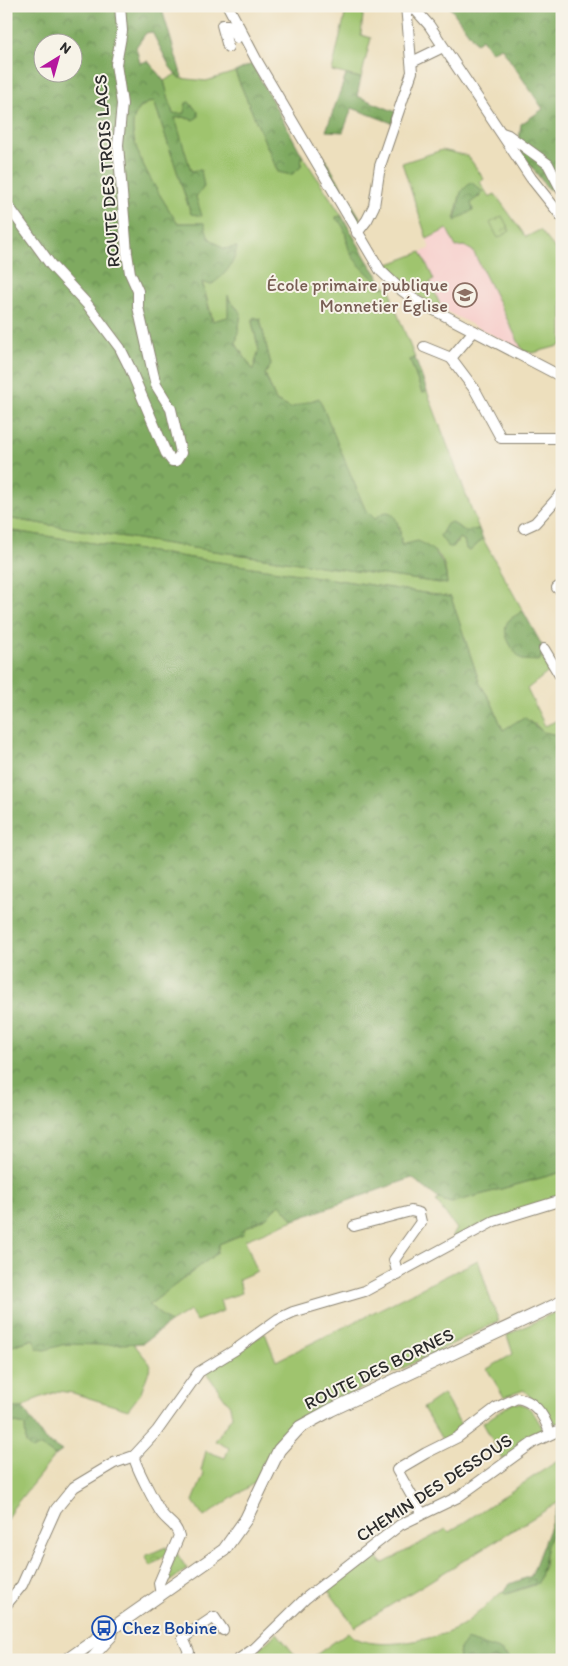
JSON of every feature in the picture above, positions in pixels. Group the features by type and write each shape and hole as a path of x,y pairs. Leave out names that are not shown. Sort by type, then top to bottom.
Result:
{"main road":[{"name":"ROUTE DES BORNES","path":"67,1660 216,1557 231,1542 246,1519 279,1450 300,1427 331,1410 562,1302"}],"street":[{"name":"ROUTE DES TROIS LACS","path":"6,203 57,272 87,304 115,341 129,366 166,452 172,461 176,461 181,453 174,418 156,385 138,307 138,291 130,273 127,253 118,144 122,104 116,64 122,32 120,6"},
{"path":"228,6 250,50 380,270 408,295 562,377"},
{"path":"357,233 367,220 374,206 380,166 412,72 406,6"},
{"path":"412,6 430,25 538,188 562,217"},
{"path":"228,47 221,28 225,23 242,46 250,50"},
{"path":"412,62 443,47"},
{"path":"501,133 508,135 548,164 562,191"},
{"path":"451,358 474,331"},
{"path":"424,347 451,358 475,390 501,438 562,438"},
{"path":"524,528 535,523 562,493"},
{"path":"544,649 562,679"},
{"path":"6,1605 22,1585 56,1509 74,1487 114,1463 134,1456 157,1431 199,1372 278,1319 296,1311 365,1291 398,1275 494,1221 562,1200"},
{"path":"354,1226 411,1211 419,1213 421,1222 394,1260 398,1275"},
{"path":"422,1514 397,1470 426,1452 458,1438 496,1408 517,1398 530,1402 535,1407 547,1423 550,1433"},
{"name":"CHEMIN DES DESSOUS","path":"238,1660 255,1648 306,1598 400,1525 458,1497 534,1442 562,1429"},
{"path":"134,1456 138,1472 148,1486 163,1516 174,1525 178,1532 175,1547 158,1583 161,1595"},
{"path":"184,1660 189,1652 183,1638 214,1617 223,1630"},
{"path":"90,1660 112,1636 113,1628"}],"shaded area":[{"name":"École primaire publique Monnetier Église","path":"447,229 473,251 523,351 442,309 430,282 433,279 421,252 430,249 427,239"}],"green space":[{"path":"6,6 161,6 182,77 179,78 170,67 152,32 146,33 136,47 140,63 148,61 164,81 173,114 185,113 186,103 189,102 198,112 198,117 193,120 184,117 175,118 191,171 201,170 204,187 196,197 202,216 191,214 154,101 139,109 133,122 134,139 149,176 177,223 204,223 209,238 224,249 237,247 231,264 221,277 211,285 202,282 212,321 228,317 228,295 230,301 241,313 236,344 253,370 259,350 252,322 254,317 260,319 271,365 265,374 276,401 290,408 319,398 365,509 375,519 382,513 388,512 396,518 401,545 418,541 431,549 442,563 447,584 193,548 6,518"},
{"path":"347,6 364,6 361,35 371,38 361,78 332,71"},
{"path":"449,6 559,6 562,11 559,20 562,23 562,189 548,189 518,148 521,124 543,109 501,47 491,52 482,39 476,43"},
{"path":"252,64 302,155 301,167 291,175 278,172 235,72"},
{"path":"235,72 278,172 291,174 301,167 302,155 342,216 336,217 345,229 347,243 378,284 383,288 385,286 391,289 392,300 415,358 410,360 422,393 427,391 479,529 465,531 451,522 453,547 457,543 458,538 464,540 466,549 470,551 483,539 523,611 508,621 507,631 539,661 542,656 550,671 527,689 545,726 562,718 562,736 543,732 535,724 503,730 491,701 480,684 451,597 6,530 6,518 193,548 447,584 446,572 440,557 429,549 401,545 400,527 375,519 365,509 352,481 290,408 276,401 265,373 271,365 260,319 252,322 259,350 253,370 236,344 241,313 228,298 229,317 213,321 202,281 236,247 224,249 209,238 203,223 177,223 140,158 134,139 133,123 139,109 154,101 191,214 200,170 191,171 174,118 184,117 188,119 198,112 189,102 186,103 186,113 173,115 164,81 176,74 179,78 206,81"},
{"path":"346,75 361,78 357,96 396,112 392,123 352,108 343,132 326,131"},
{"path":"442,150 468,156 484,179 480,182 489,197 495,194 526,237 540,230 562,257 562,345 533,353 523,351 473,251 464,246 456,247 447,229 427,239 402,163","holes":["461,192 480,197 474,199 454,219"]},
{"path":"321,152 362,221 358,223 318,154"},
{"path":"471,182 483,192 471,203 473,210 455,221 461,192"},
{"path":"342,216 367,260 385,286 384,288 353,258 343,226 336,219 336,217"},
{"path":"502,216 510,231 498,238 490,223"},
{"path":"421,252 434,280 430,282 442,309 412,292 384,266"},
{"path":"415,358 427,391 422,393 410,360"},
{"path":"451,522 465,531 479,529 483,539 470,551 466,549 464,540 459,538 453,547 448,547 440,536 447,524"},
{"path":"6,530 451,597 480,684 491,701 503,730 524,717 543,732 562,736 562,1172 451,1203 439,1199 412,1178 294,1220 280,1204 267,1217 245,1228 243,1234 219,1244 217,1253 149,1305 170,1323 143,1343 65,1344 45,1350 38,1349 33,1339 6,1348"},
{"path":"523,611 544,649 539,661 522,660 512,648 507,638 506,628 508,621"},
{"path":"562,1172 562,1197 475,1227 455,1239 453,1235 457,1229 436,1201 439,1199 451,1203"},
{"path":"280,1204 294,1220 245,1240 257,1271 239,1279 242,1293 220,1300 223,1311 196,1321 190,1311 170,1323 149,1305 205,1262 219,1244 243,1234 245,1228 267,1217"},
{"path":"478,1260 499,1321 299,1419 289,1426 274,1443 275,1445 257,1481 204,1517 193,1501 204,1474 201,1471 206,1451 225,1458 229,1448 215,1441 232,1416 230,1406 205,1371 265,1333 276,1361"},
{"path":"562,1309 562,1422 554,1424 524,1390 504,1397 487,1369 513,1354 507,1335"},
{"path":"34,1339 38,1349 65,1344 133,1343 151,1365 141,1393 128,1410 73,1393 58,1391 34,1400 23,1408 6,1408 6,1348"},
{"path":"443,1394 464,1430 443,1441 423,1408"},
{"path":"512,1403 518,1403 531,1410 543,1429 503,1460 483,1423"},
{"path":"6,1408 23,1408 44,1439 62,1451 55,1456 41,1446 32,1450 26,1444 25,1425 6,1421"},
{"path":"6,1421 25,1425 26,1444 41,1446 55,1456 13,1508 6,1521"},
{"path":"562,1458 562,1495 559,1502 355,1627 325,1586 373,1551 382,1564 446,1529 449,1532"},
{"path":"562,1495 560,1528 562,1552 556,1535 551,1535 538,1583 506,1594 502,1592 510,1584 531,1576"},
{"path":"551,1534 555,1534 562,1552 562,1660 511,1660 499,1650 460,1649 458,1660 309,1660 348,1632 357,1639 384,1644 416,1641 456,1629 474,1617 502,1592 506,1594 535,1585 544,1566 546,1547"},
{"path":"166,1547 169,1552 151,1566 145,1556"},
{"path":"176,1552 187,1569 163,1586"},
{"path":"277,1633 299,1660 247,1660"},
{"path":"466,1640 499,1650 511,1660 458,1660 460,1649"}],"place":[{"name":"École primaire publique Monnetier Église","path":"465,295"},
{"name":"Chez Bobine","path":"104,1628"}]}
